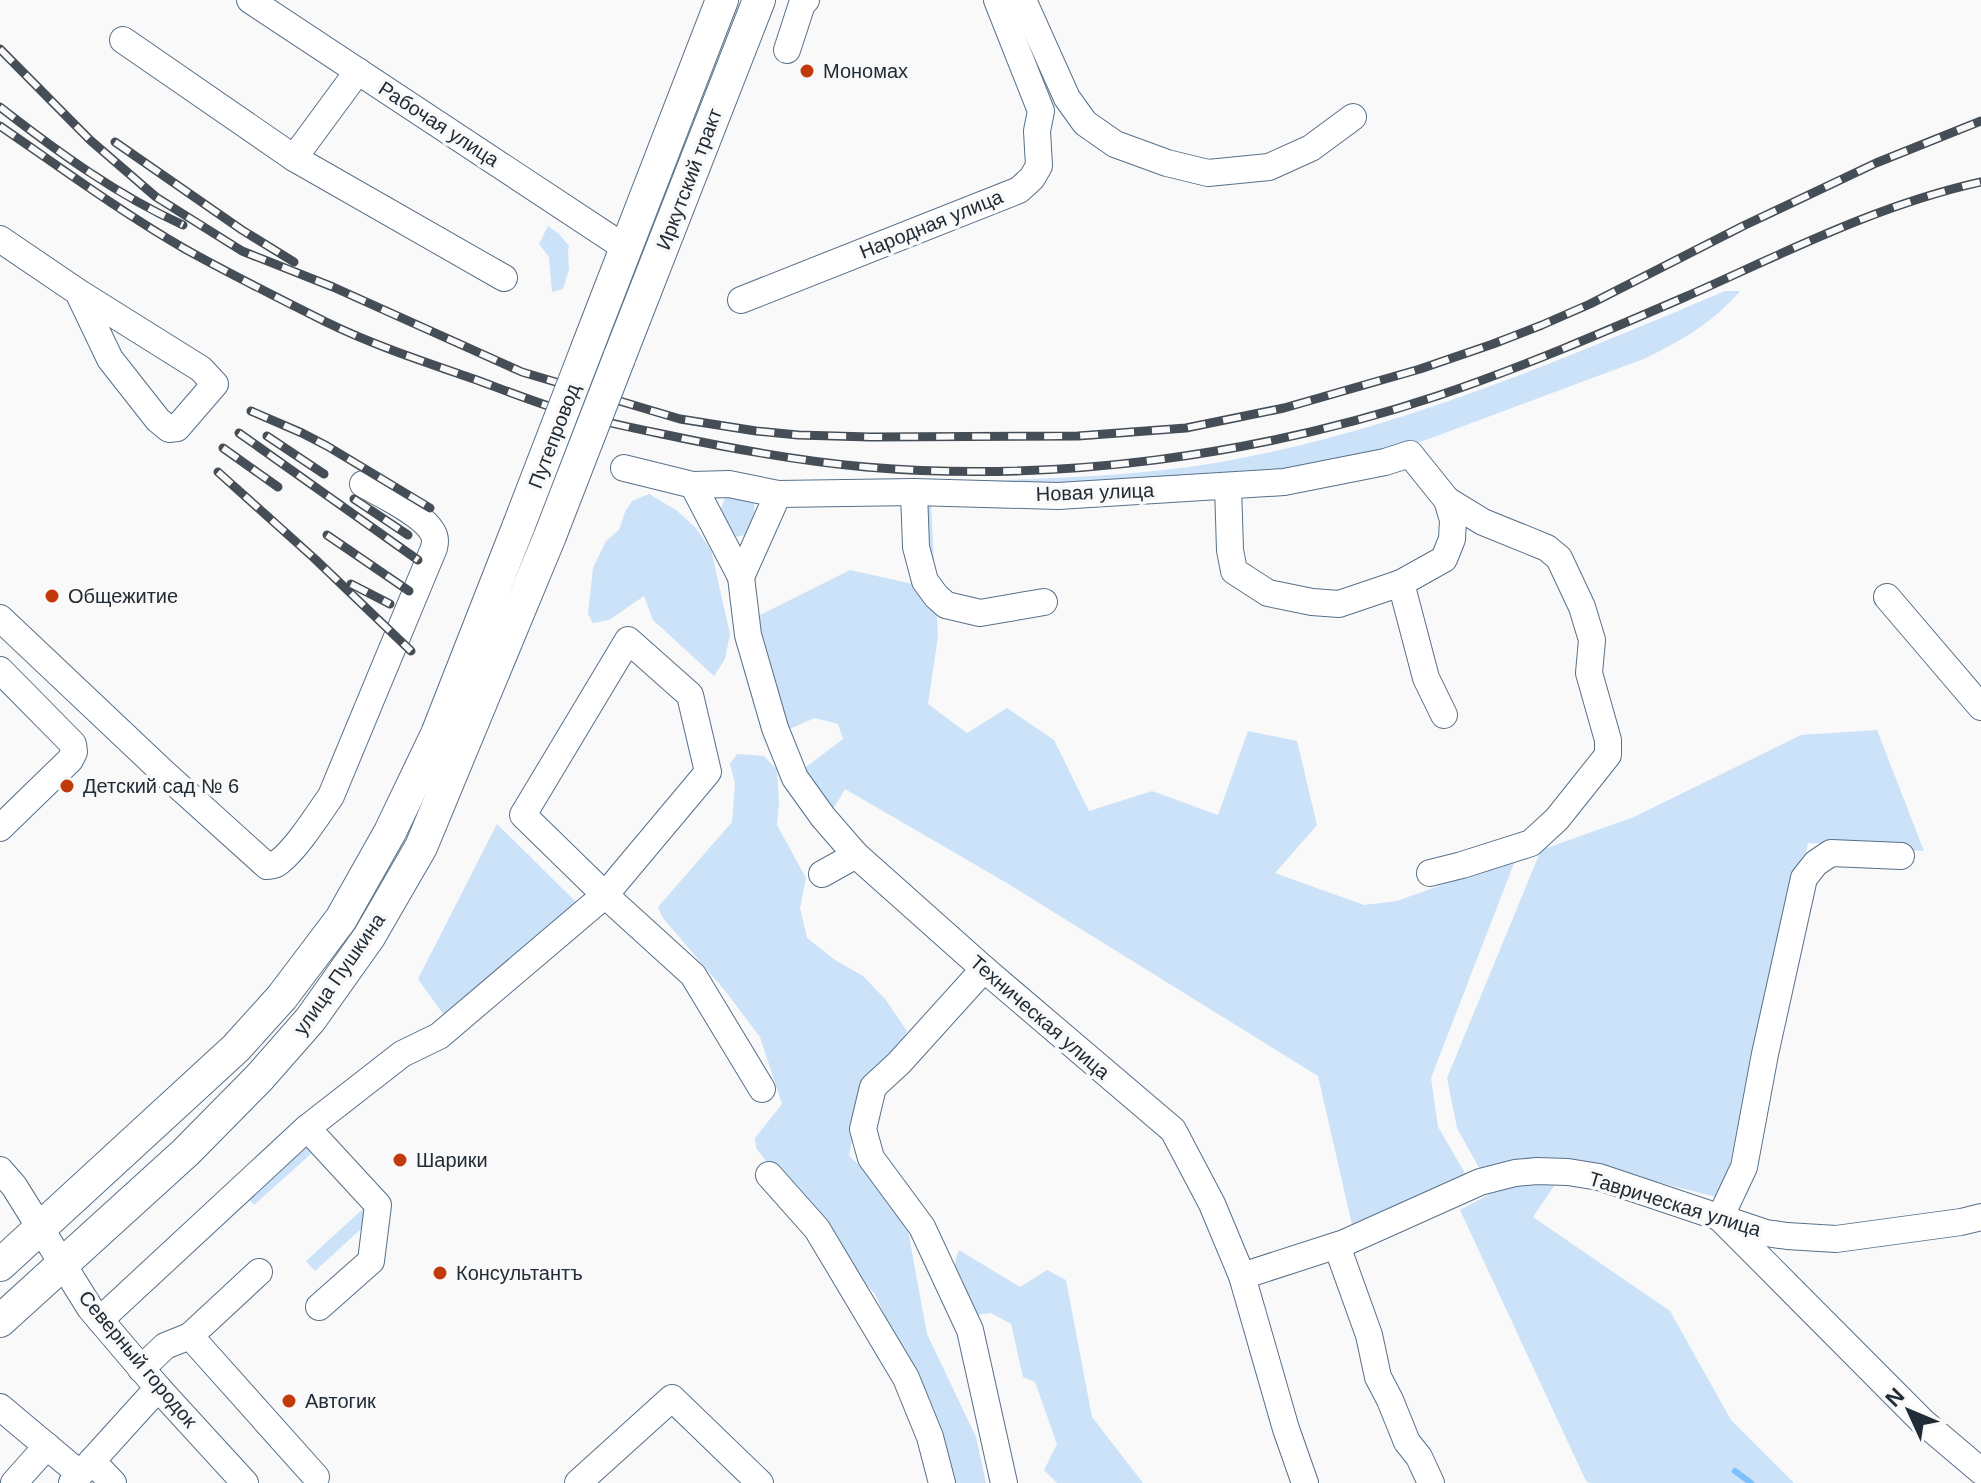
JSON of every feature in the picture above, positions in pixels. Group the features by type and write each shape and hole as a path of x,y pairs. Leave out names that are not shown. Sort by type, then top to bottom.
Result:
{"main road":[{"name":"Иркутский тракт","path":"588,346 722,0"},
{"name":"Иркутский тракт","path":"619,358 759,0"},
{"name":"Путепровод","path":"519,525 588,346"},
{"name":"Путепровод","path":"550,536 619,358"},
{"name":"улица Пушкина","path":"0,1265 236,1048 282,997 341,919 390,832 437,734 519,525"},
{"name":"улица Пушкина","path":"0,1321 186,1152 259,1078 310,1020 369,937 421,847 550,536"}],"street":[{"path":"787,50 806,0"},
{"name":"Народная улица","path":"741,300 1019,190 1032,178 1039,166 1037,131 1041,111 997,0"},
{"path":"1023,0 1067,98 1085,123 1115,144 1157,159 1208,173 1269,167 1311,148 1353,117"},
{"name":"Рабочая улица","path":"268,5 358,71 627,249"},
{"path":"123,40 294,158 504,278"},
{"path":"294,158 358,71"},
{"path":"0,239 201,369 215,384 177,428 169,429 158,420 110,359 78,292"},
{"name":"Новая улица","path":"624,468 693,485 729,484 778,494 914,492 1058,496 1284,482 1410,454 1447,500"},
{"path":"0,618 267,866 278,863 331,796 434,548 435,537 427,525 363,484"},
{"path":"693,485 741,577"},
{"path":"1228,486 1230,550 1234,571 1268,593 1339,604 1401,583 1444,559 1452,539 1453,520 1447,500"},
{"path":"914,492 916,547 925,581 946,605 980,613 1044,602"},
{"path":"741,577 778,494"},
{"path":"1430,873 1531,843 1557,819 1608,755 1608,740 1589,673 1592,640 1582,607 1559,558 1547,548 1483,522 1447,500"},
{"name":"Техническая улица","path":"741,577 748,635 775,728 795,778 823,817 856,855 1173,1130 1212,1204 1242,1276 1286,1429 1305,1483"},
{"path":"1401,583 1426,678 1444,715"},
{"path":"1887,597 1981,707"},
{"path":"100,1320 307,1128 402,1054 439,1036 605,895 708,772 690,695 628,640 523,815 605,895 693,975 762,1089"},
{"path":"0,670 73,744 74,752 70,760 0,828"},
{"path":"1901,856 1831,853 1816,863 1804,878 1765,1054 1744,1167 1720,1218 1923,1422 1981,1471"},
{"path":"822,874 856,855"},
{"path":"984,969 899,1063 873,1087 863,1129 871,1158 922,1227 970,1330 1004,1483"},
{"path":"307,1128 378,1205 371,1261 319,1307"},
{"name":"Северный городок","path":"0,1170 14,1186 90,1308 245,1483"},
{"name":"Таврическая улица","path":"1242,1276 1337,1246 1480,1182 1537,1171 1599,1177 1766,1233 1787,1236 1836,1239 1981,1217"},
{"path":"769,1175 817,1229 906,1378 930,1437 942,1483"},
{"path":"1337,1246 1369,1335 1378,1377 1407,1442 1419,1457 1431,1483"},
{"path":"82,1473 150,1378 165,1346 190,1336 259,1272"},
{"path":"190,1336 316,1477"},
{"path":"578,1483 672,1398 760,1483"},
{"path":"0,1407 82,1473 113,1483"},
{"path":"14,1483 47,1446"}],"shaded area":[{"path":"548,226 569,246 569,269 563,289 552,292 549,257 539,244"},
{"path":"1725,291 1740,291 1720,312 1697,329 1646,358 1384,453 1318,467 1098,488 979,481 1152,471 1276,451 1407,415 1472,393"},
{"path":"649,494 676,510 695,527 711,550 730,634 725,659 714,676 653,620 644,596 609,620 593,623 588,614 593,568 606,541 619,530 632,501"},
{"path":"738,496 754,503 755,519 748,534 737,537 719,513 725,498"},
{"path":"909,502 931,505 938,636 928,704 967,733 1007,708 1054,740 1089,811 1152,791 1218,815 1248,731 1297,741 1317,825 1275,873 1364,905 1397,901 1516,858 1431,1078 1438,1127 1469,1180 1353,1229 1318,1076 1005,882 845,789 832,811 797,774 843,739 838,724 815,718 787,730 750,620 850,570 917,585"},
{"path":"1877,730 1924,851 1808,843 1729,1168 1716,1197 1575,1161 1483,1175 1457,1128 1447,1078 1541,850 1634,817 1801,735"},
{"path":"737,754 764,756 777,770 777,825 806,878 800,908 807,938 835,960 863,976 886,1000 907,1031 855,1124 849,1156 886,1189 907,1225 927,1334 976,1437 986,1483 945,1483 921,1396 875,1294 848,1265 756,1148 755,1138 782,1104 760,1037 663,918 658,907 732,822 735,783 730,764"},
{"path":"497,824 576,902 574,910 446,1018 418,979"},
{"path":"304,1142 313,1152 254,1205 246,1196"},
{"path":"1560,1177 1533,1217 1670,1311 1731,1420 1794,1483 1586,1481 1460,1210 1516,1180"},
{"path":"364,1208 373,1218 315,1271 306,1261"},
{"path":"959,1250 1020,1287 1047,1270 1066,1280 1092,1417 1143,1483 1057,1483 1044,1470 1057,1444 1035,1382 1023,1377 1011,1324 991,1313 977,1315 962,1291 955,1268"}],"waterway":[{"path":"1735,1471 1751,1483"}],"railway":[{"path":"0,49 90,140 156,197 242,251 333,287 522,372 680,419 798,435 1078,436 1186,428 1284,408 1420,369 1542,325 1876,163 1981,121"},
{"path":"0,107 88,172 183,225"},
{"path":"0,126 114,205 185,249 326,322 399,353 553,407 628,427 791,458 938,471 1011,471 1156,460 1229,449 1371,416 1533,361 1867,217 1981,182"},
{"path":"115,142 294,262"},
{"path":"251,411 327,446 430,508"},
{"path":"239,433 418,560"},
{"path":"267,436 324,474"},
{"path":"223,448 278,487"},
{"path":"218,472 411,651"},
{"path":"354,499 408,535"},
{"path":"327,535 409,591"},
{"path":"351,584 390,604"}],"place":[{"name":"Мономах","path":"807,71"},
{"name":"Общежитие","path":"52,596"},
{"name":"Детский сад № 6","path":"67,786"},
{"name":"Шарики","path":"400,1160"},
{"name":"Консультантъ","path":"440,1273"},
{"name":"Автогик","path":"289,1401"}]}
